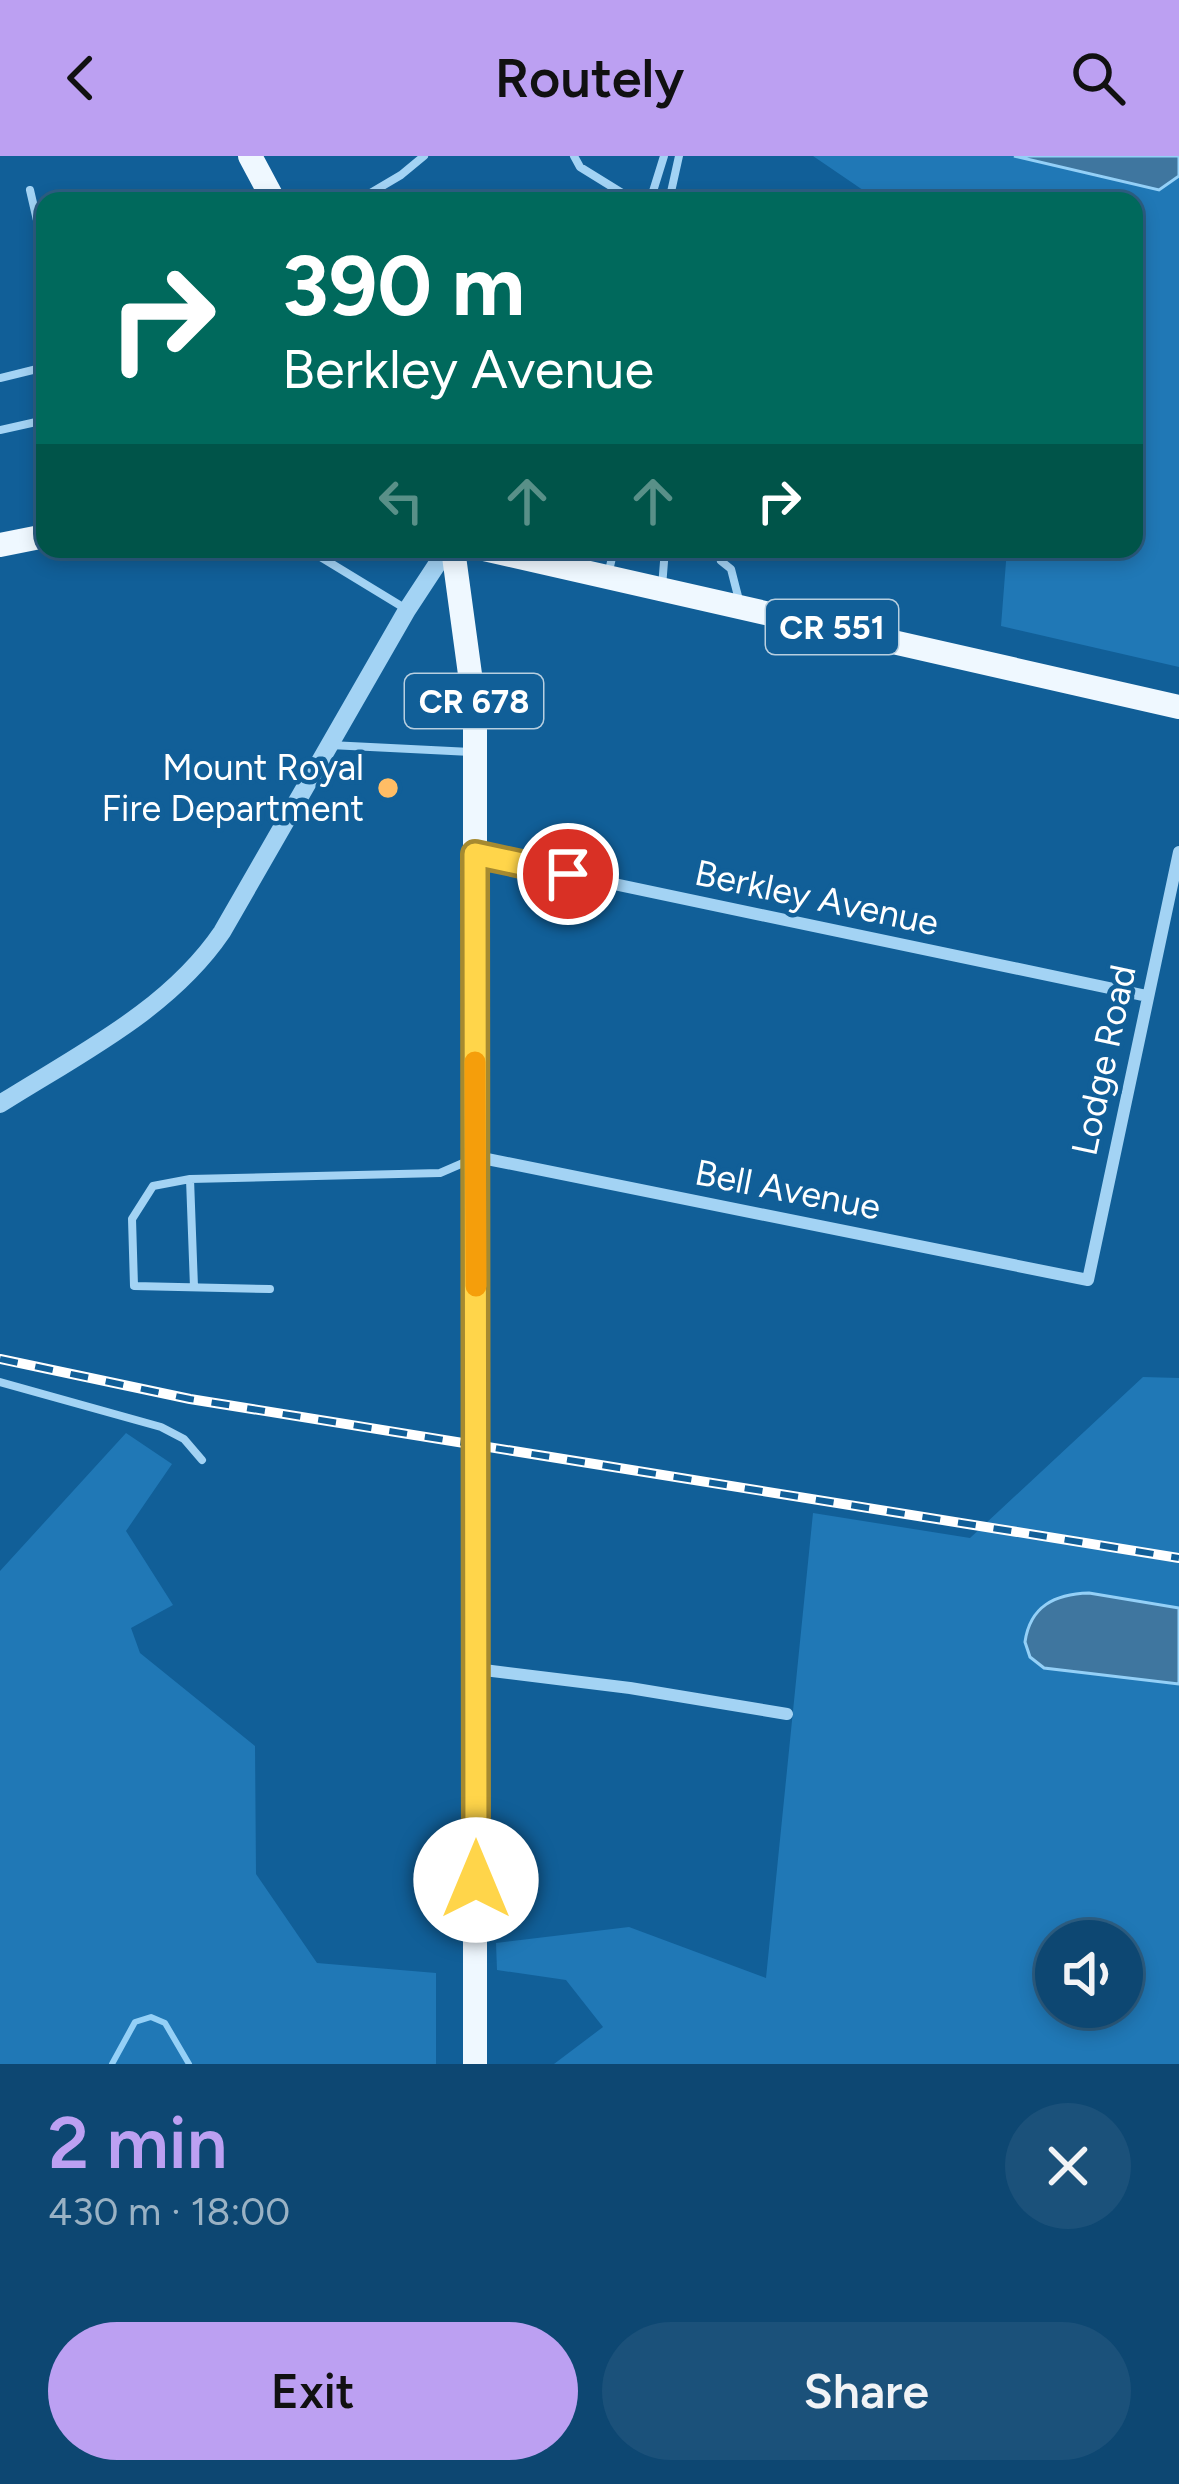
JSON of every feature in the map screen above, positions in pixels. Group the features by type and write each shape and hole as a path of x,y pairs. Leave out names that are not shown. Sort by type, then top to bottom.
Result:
{"main road":[{"path":"250,156 269,192"},
{"path":"0,545 36,538"},
{"name":"CR 678","path":"451,558 475,711 476,752 476,2064"},
{"name":"CR 551","path":"554,558 608,576 1179,707"}],"street":[{"path":"0,1104 172,992 199,965 223,932 407,610 444,558"},
{"name":"Lodge Road","path":"1088,1280 1179,853"},
{"name":"Berkley Avenue","path":"475,854 1147,996"},
{"name":"Bell Avenue","path":"477,1156 1088,1280"},
{"path":"476,1669 787,1714"}],"lane":[{"path":"373,192 424,156"},
{"path":"574,156 580,167 620,192"},
{"path":"653,192 664,156"},
{"path":"671,192 679,156"},
{"path":"30,190 36,216"},
{"path":"0,378 36,369"},
{"path":"0,430 36,422"},
{"path":"322,558 407,610"},
{"path":"608,576 612,558"},
{"path":"662,588 664,558"},
{"path":"721,561 731,569 741,605"},
{"path":"329,745 476,752"},
{"path":"270,1288 134,1286 132,1219 153,1186 190,1179 440,1173 477,1156"},
{"path":"190,1179 194,1287"},
{"path":"0,1382 161,1427 184,1439 202,1460"}],"shaded area":[{"path":"813,156 1014,156 1159,190 1179,176 1179,667 1001,626 1006,558 1143,558 1143,192 866,192"},
{"path":"1014,156 1179,156 1179,176 1159,190"},
{"path":"1143,1377 1179,1378 1179,2064 554,2064 603,2027 566,1980 497,1970 496,1943 629,1927 766,1978 813,1513 970,1538"},
{"path":"126,1433 172,1464 126,1531 173,1605 131,1628 140,1653 255,1746 256,1874 317,1963 436,1973 436,2064 0,2064 0,1571"},
{"path":"1089,1593 1179,1608 1179,1684 1044,1668 1030,1657 1025,1642 1038,1611 1055,1599"}],"waterway":[{"path":"112,2064 135,2022 151,2017 165,2023 189,2064"}],"railway":[{"path":"0,1359 190,1399 1179,1558"}],"slow traffic":[{"path":"475,1062 476,1286"}],"place":[{"name":"Mount Royal Fire Department","path":"388,788"}],"route":[{"path":"476,1880 475,854 568,874"}]}
